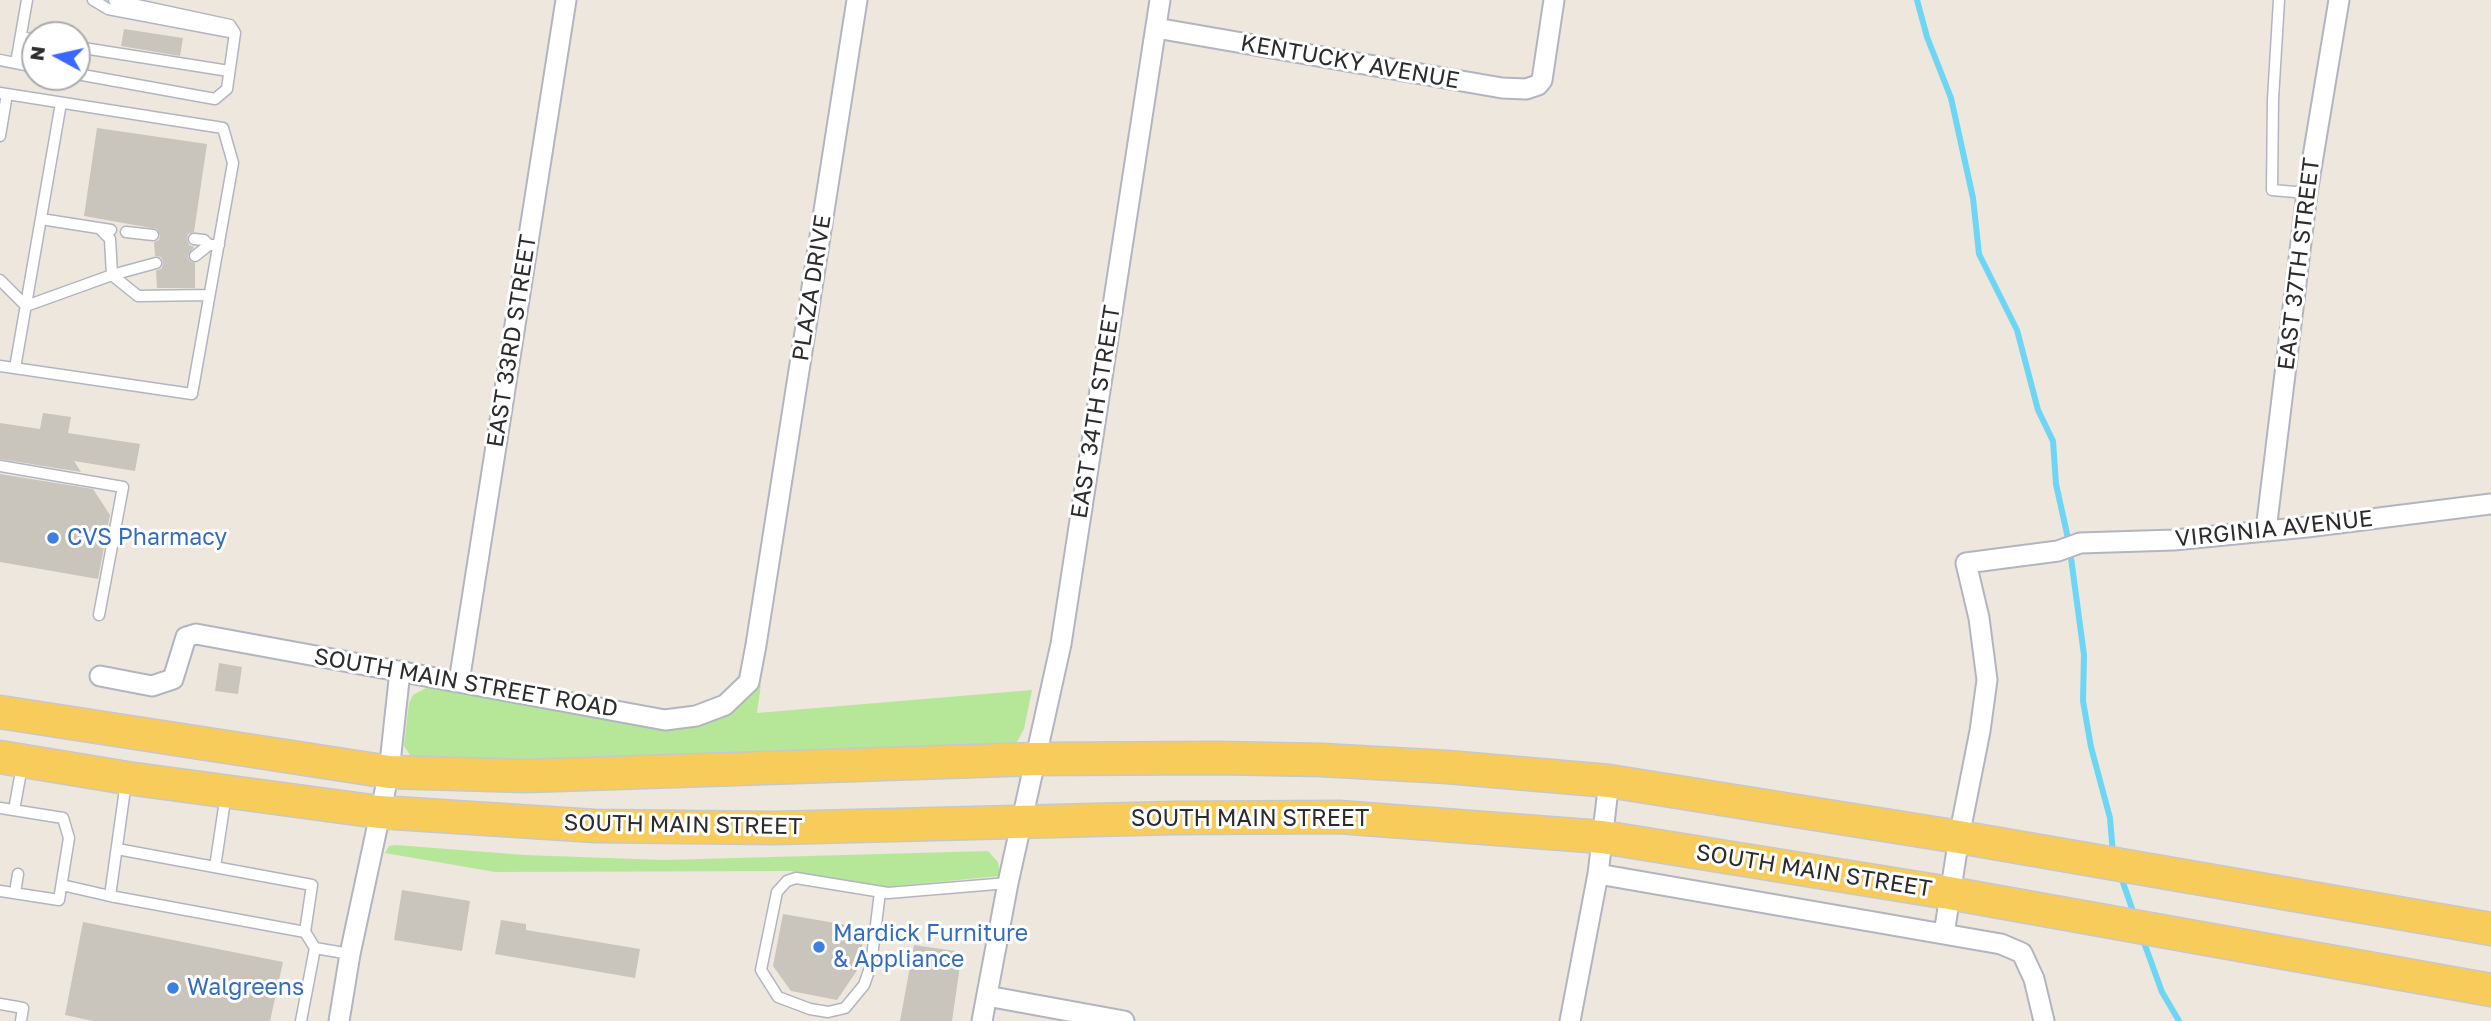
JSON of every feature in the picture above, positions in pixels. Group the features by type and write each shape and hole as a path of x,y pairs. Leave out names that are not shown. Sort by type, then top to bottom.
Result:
{"main road":[{"path":"0,712 389,772 526,776 1035,759 1322,760 1447,767 1609,781 1959,836 2491,929"},
{"name":"SOUTH MAIN STREET","path":"12,759 127,778 379,812 595,827 775,828 1022,821 1339,817 1602,837 1949,893 2491,990"}],"street":[{"name":"EAST 33RD STREET","path":"459,682 566,0"},
{"name":"PLAZA DRIVE","path":"766,576 857,0"},
{"name":"EAST 34TH STREET","path":"982,1021 1008,884 1061,644 1160,0"},
{"name":"KENTUCKY AVENUE","path":"1156,28 1510,89 1533,87 1542,80 1554,0"},
{"name":"EAST 37TH STREET","path":"2266,530 2306,193 2339,0"},
{"name":"VIRGINIA AVENUE","path":"1959,836 1980,731 1987,680 1979,618 1966,563 2058,551 2080,544 2174,540 2491,504"},
{"name":"SOUTH MAIN STREET ROAD","path":"100,676 152,686 173,679 186,637 196,634 665,720 706,712 725,705 749,682 766,576"},
{"path":"339,1021 350,954 389,772 400,671"},
{"path":"1570,1021 1598,874 1609,781"},
{"path":"1944,934 1959,836"},
{"path":"1598,874 2001,944 2022,953 2034,979 2044,1021"},
{"path":"987,996 1124,1021"}],"lane":[{"path":"24,21 27,0"},
{"path":"93,0 108,9 235,33"},
{"path":"91,77 215,99 227,89 235,33 230,25 114,0"},
{"path":"2279,0 2273,99 2272,190 2306,193"},
{"path":"16,63 21,37"},
{"path":"91,49 229,71"},
{"path":"0,60 21,64"},
{"path":"0,136 4,94 223,128 233,163 214,245 209,295 192,394 0,366"},
{"path":"15,368 61,103"},
{"path":"41,219 111,229"},
{"path":"99,228 110,239 112,275 138,296 209,295"},
{"path":"126,232 153,235"},
{"path":"194,239 214,245"},
{"path":"195,257 214,245"},
{"path":"26,306 112,275 156,263"},
{"path":"0,280 26,306"},
{"path":"0,466 123,487 99,615"},
{"path":"12,759 14,810"},
{"path":"110,896 127,778"},
{"path":"215,867 227,791"},
{"path":"0,808 63,818 69,838 59,900 0,891"},
{"path":"25,824 26,812"},
{"path":"117,849 312,885 305,932 314,948 301,1021"},
{"path":"15,893 18,874"},
{"path":"880,892 871,965 864,985 845,1008 828,1012 810,1009 778,997 761,970 777,892 787,881 796,878 888,893 1008,884"},
{"path":"62,885 305,932"},
{"path":"314,948 350,954"},
{"path":"0,1004 23,1008 21,1021"}],"green space":[{"path":"761,684 757,713 1032,690 1024,729 1015,746 560,767 414,761 404,746 409,703 413,695 426,688 434,687 634,725 671,728 720,719 733,713"},
{"path":"389,846 525,855 664,860 988,851 998,862 1000,876 884,887 790,871 495,872 385,853"}],"building":[{"path":"124,29 183,38 180,56 121,46"},
{"path":"97,128 207,144 194,232 188,234 187,239 189,245 194,247 188,256 190,261 195,263 195,288 157,288 156,271 162,268 163,262 161,257 155,256 154,242 159,240 160,235 157,229 84,216"},
{"path":"43,413 71,417 68,433 140,444 135,471 74,461 81,472 0,459 0,423 40,429"},
{"name":"CVS Pharmacy","path":"0,474 93,489 110,515 98,579 0,562"},
{"path":"219,663 242,667 238,694 215,691"},
{"path":"402,890 470,901 462,951 394,940"},
{"name":"Mardick Furniture & Appliance","path":"783,914 864,928 860,966 837,1000 791,991 773,966"},
{"path":"501,920 526,924 526,930 640,949 635,978 495,954"},
{"name":"Walgreens","path":"83,922 283,962 270,1021 93,1021 65,1015"},
{"path":"914,945 962,952 952,1021 900,1021"}],"waterway":[{"path":"1917,0 1927,37 1951,98 1973,198 1979,254 2017,330 2038,410 2053,441 2056,484 2069,543 2084,655 2083,701 2091,747 2110,818 2113,854"},
{"path":"2120,874 2135,917"},
{"path":"2142,937 2162,992 2179,1021"}],"place":[{"name":"CVS Pharmacy","path":"53,538"},
{"name":"Mardick Furniture & Appliance","path":"819,947"},
{"name":"Walgreens","path":"173,988"}]}
